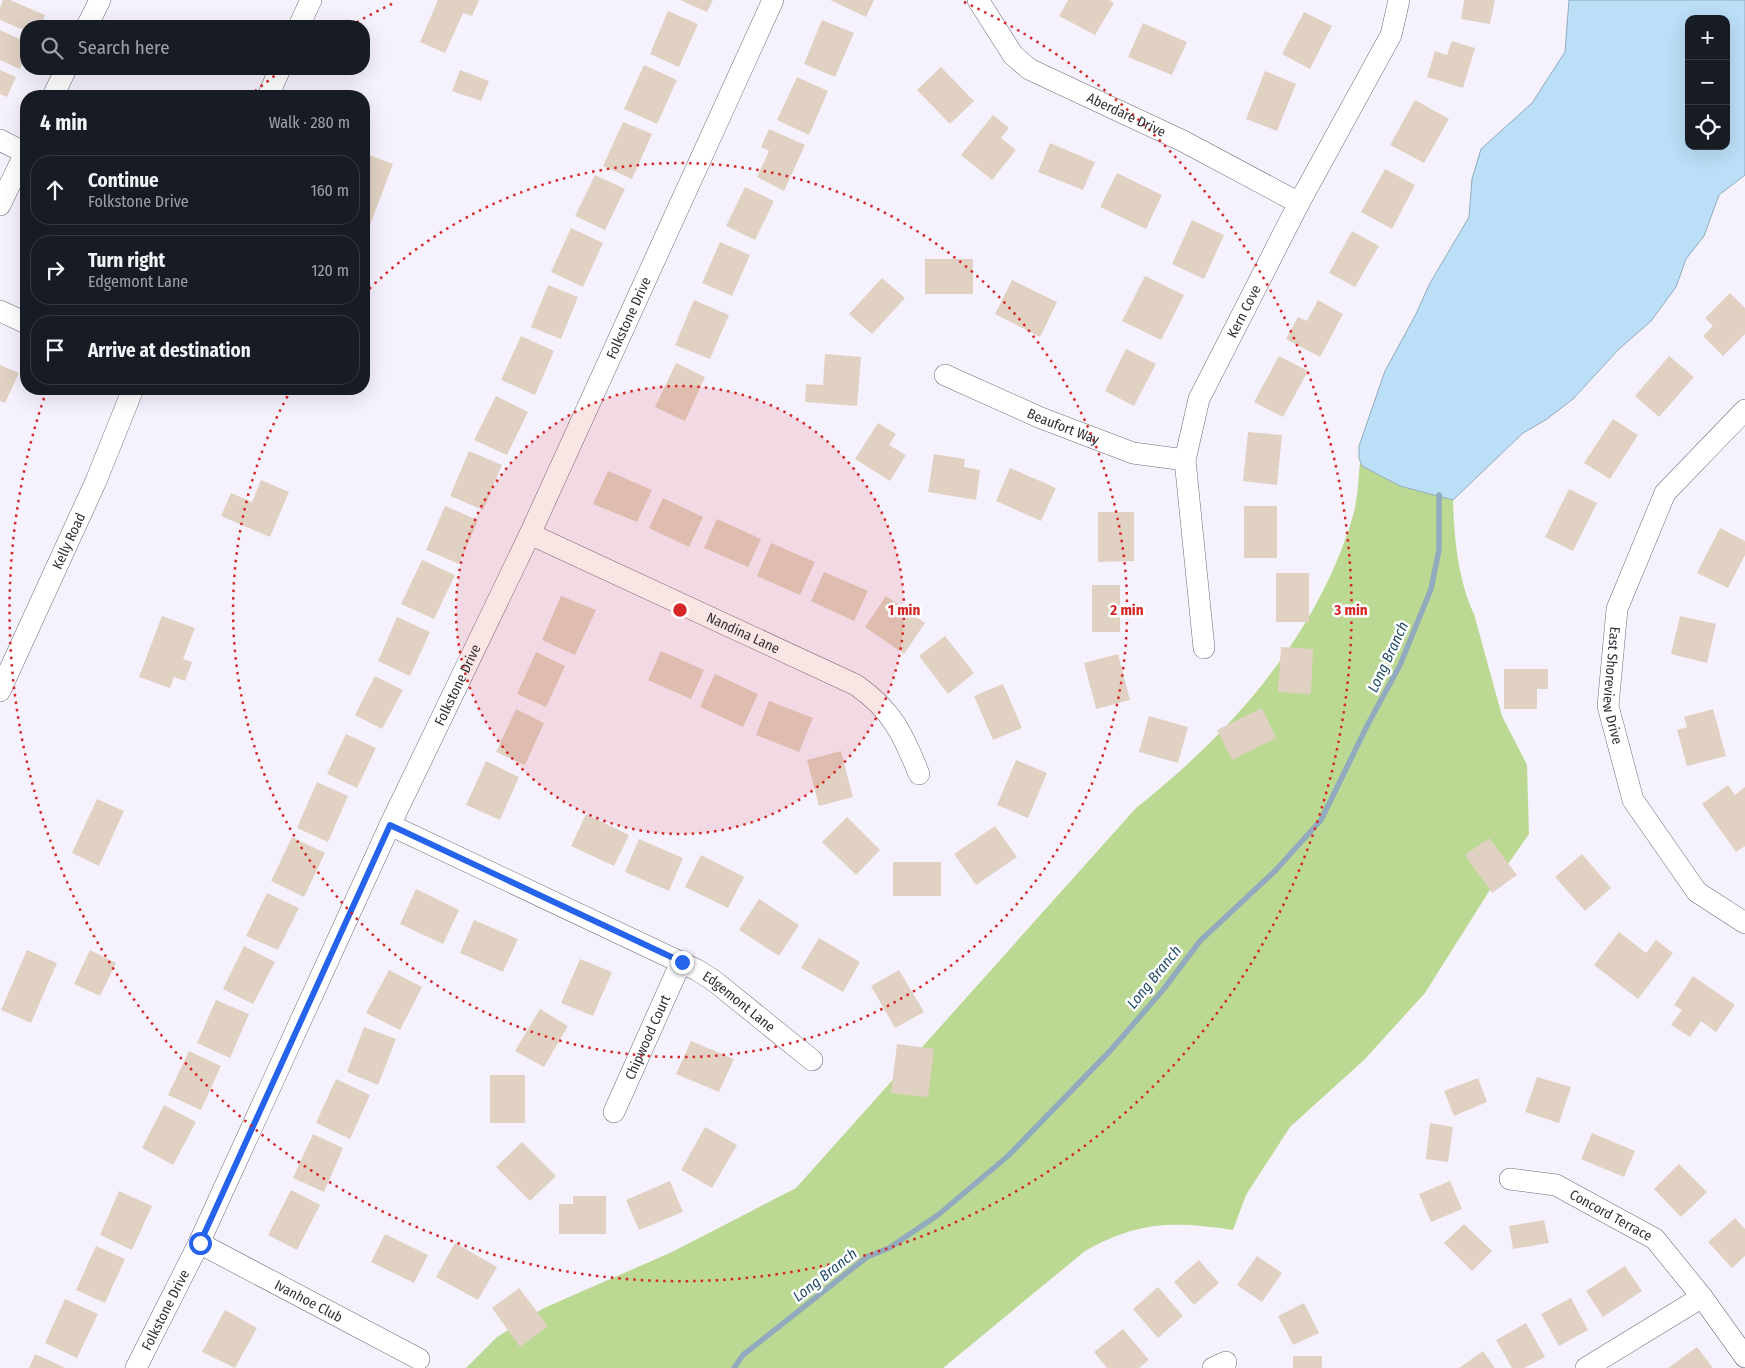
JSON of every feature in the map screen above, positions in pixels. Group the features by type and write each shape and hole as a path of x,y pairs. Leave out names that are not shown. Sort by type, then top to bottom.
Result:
{"street":[{"path":"90,20 100,0"},
{"path":"302,20 311,0"},
{"name":"Folkstone Drive","path":"136,1368 200,1243 390,825 530,534 773,0"},
{"name":"Aberdare Drive","path":"978,0 1013,55 1029,69 1184,141 1299,202"},
{"name":"Kern Cove","path":"1204,648 1185,460 1198,399 1299,202 1390,34 1399,0"},
{"path":"56,90 63,75"},
{"path":"271,90 277,75"},
{"path":"0,140 20,149"},
{"path":"0,205 20,164"},
{"path":"0,311 20,320"},
{"name":"Beaufort Way","path":"946,375 1041,418 1133,453 1185,460"},
{"name":"Kelly Road","path":"0,691 96,481 131,395"},
{"name":"East Shoreview Drive","path":"1745,410 1665,493 1617,609 1608,706 1633,800 1697,892 1745,923"},
{"name":"Nandina Lane","path":"530,534 856,684 870,695 903,734 920,774"},
{"name":"Edgemont Lane","path":"390,825 682,962 713,980 812,1060"},
{"name":"Chipwood Court","path":"614,1112 682,962"},
{"name":"Concord Terrace","path":"1510,1179 1556,1185 1655,1239 1702,1297 1745,1357"},
{"name":"Ivanhoe Club","path":"200,1243 418,1359"},
{"path":"1586,1368 1702,1297"}],"green space":[{"path":"1360,462 1362,466 1400,486 1453,500 1454,529 1464,587 1474,614 1502,716 1527,765 1529,834 1488,893 1425,993 1364,1060 1290,1127 1246,1195 1233,1230 1192,1225 1157,1226 1122,1234 1104,1241 1085,1251 943,1368 466,1368 497,1337 544,1308 672,1252 796,1188 1136,808 1205,748 1237,715 1266,680 1293,643 1316,603 1336,562 1354,512"}],"water":[{"path":"1569,0 1745,0 1745,175 1719,195 1704,236 1686,259 1676,287 1651,321 1619,349 1573,399 1547,419 1523,433 1453,500 1400,486 1362,466 1359,458 1359,446 1385,371 1416,314 1430,283 1469,217 1472,179 1481,149 1532,103 1565,52"}],"building":[{"path":"3,0 10,0 45,15 43,20 20,20 20,28 0,20 0,8"},
{"path":"438,0 479,0 472,16 463,13 445,53 420,42"},
{"path":"680,0 713,0 707,12"},
{"path":"830,0 874,0 866,17"},
{"path":"1068,0 1109,0 1114,3 1095,35 1059,16"},
{"path":"1464,0 1495,0 1490,24 1461,19"},
{"path":"668,11 698,24 679,67 650,54"},
{"path":"1304,12 1332,26 1310,69 1282,54"},
{"path":"822,20 854,33 835,77 804,64"},
{"path":"1143,23 1187,42 1172,75 1128,57"},
{"path":"0,30 20,39 20,69 0,60"},
{"path":"1452,41 1475,48 1463,88 1427,77 1435,51 1447,55"},
{"path":"644,65 677,80 657,124 624,109"},
{"path":"941,67 974,101 950,124 917,90"},
{"path":"0,70 16,77 7,97 0,94"},
{"path":"460,70 489,81 481,101 452,91"},
{"path":"1265,71 1296,84 1277,131 1246,119"},
{"path":"797,77 828,91 809,135 777,120"},
{"path":"1415,100 1449,119 1424,163 1390,145"},
{"path":"993,115 1009,128 1001,138 1016,150 992,180 961,155"},
{"path":"623,122 652,134 632,179 603,166"},
{"path":"769,129 805,145 784,191 757,177 769,151 761,147"},
{"path":"1050,143 1095,162 1083,190 1038,172"},
{"path":"370,155 393,164 370,225"},
{"path":"1385,169 1415,185 1392,229 1361,212"},
{"path":"1117,173 1162,195 1146,229 1100,207"},
{"path":"595,175 625,189 605,230 575,216"},
{"path":"745,187 774,201 755,240 726,226"},
{"path":"1192,220 1224,235 1204,279 1172,264"},
{"path":"571,228 603,243 583,287 551,272"},
{"path":"1352,231 1379,246 1355,287 1329,273"},
{"path":"720,242 750,255 732,296 702,283"},
{"path":"925,259 973,259 973,294 925,294"},
{"path":"1145,276 1184,295 1161,340 1122,321"},
{"path":"882,278 905,298 872,334 849,314"},
{"path":"1012,280 1057,302 1040,337 995,314"},
{"path":"548,285 578,297 561,339 531,327"},
{"path":"1730,293 1745,308 1745,334 1723,356 1703,336 1713,326 1705,318"},
{"path":"694,300 729,315 710,359 675,345"},
{"path":"1318,300 1343,314 1320,357 1286,339 1298,317 1307,321"},
{"path":"521,336 554,351 535,395 501,380"},
{"path":"1126,349 1156,364 1134,406 1105,391"},
{"path":"825,354 861,357 857,406 805,402 806,384 823,385"},
{"path":"1279,356 1308,371 1283,417 1254,402"},
{"path":"1669,356 1694,377 1659,417 1635,396"},
{"path":"676,363 705,377 685,421 655,407"},
{"path":"0,365 19,373 5,403 0,401"},
{"path":"496,396 528,412 507,455 474,440"},
{"path":"1613,419 1638,435 1610,479 1584,463"},
{"path":"878,423 896,434 889,445 906,455 890,481 855,459"},
{"path":"1248,432 1282,435 1277,485 1243,481"},
{"path":"469,451 502,465 483,510 450,496"},
{"path":"934,454 965,459 964,467 980,470 976,500 928,492"},
{"path":"1010,468 1056,488 1041,521 996,501"},
{"path":"608,471 652,490 637,522 593,504"},
{"path":"261,480 289,492 270,537 221,516 231,493 252,502"},
{"path":"1569,489 1597,503 1573,551 1545,537"},
{"path":"663,498 703,517 689,547 649,528"},
{"path":"445,506 478,520 459,564 426,550"},
{"path":"1244,506 1277,506 1277,558 1244,558"},
{"path":"1098,512 1134,512 1134,561 1098,562"},
{"path":"717,519 761,539 748,567 704,548"},
{"path":"1720,528 1745,541 1745,555 1728,588 1697,573"},
{"path":"771,543 815,562 800,595 757,576"},
{"path":"422,560 455,575 434,619 401,604"},
{"path":"824,572 868,591 854,621 811,601"},
{"path":"1276,573 1309,573 1309,622 1276,622"},
{"path":"1092,585 1120,585 1120,632 1092,632"},
{"path":"561,596 596,610 575,655 542,640"},
{"path":"886,596 925,623 904,654 865,627"},
{"path":"162,616 195,628 183,659 192,662 185,681 174,677 170,688 139,677"},
{"path":"1680,616 1716,624 1707,663 1671,654"},
{"path":"397,617 430,632 410,676 378,661"},
{"path":"945,636 974,673 948,694 919,656"},
{"path":"1281,647 1313,649 1311,694 1278,692"},
{"path":"661,651 704,670 691,699 648,680"},
{"path":"536,652 565,666 546,707 517,694"},
{"path":"1118,654 1130,700 1096,709 1084,663"},
{"path":"1504,669 1548,669 1548,689 1537,689 1537,709 1504,709"},
{"path":"715,674 758,694 743,727 700,707"},
{"path":"375,676 403,690 382,729 355,715"},
{"path":"1003,684 1022,728 993,740 974,696"},
{"path":"769,701 813,718 799,752 756,735"},
{"path":"1262,708 1276,738 1232,760 1217,730"},
{"path":"516,709 544,723 525,765 496,752"},
{"path":"1713,709 1726,756 1687,766 1677,730 1687,727 1684,717"},
{"path":"1149,716 1188,727 1178,763 1139,752"},
{"path":"346,734 376,748 357,788 327,774"},
{"path":"841,751 853,797 819,806 807,760"},
{"path":"1016,760 1047,773 1028,818 997,805"},
{"path":"486,761 519,777 500,820 466,805"},
{"path":"317,782 348,796 328,842 297,828"},
{"path":"1728,785 1735,795 1745,787 1745,846 1736,852 1702,804"},
{"path":"97,799 124,811 99,866 72,853"},
{"path":"586,814 629,835 614,866 571,846"},
{"path":"847,817 880,850 856,875 822,842"},
{"path":"995,826 1017,857 976,885 954,854"},
{"path":"292,837 325,853 304,897 271,881"},
{"path":"1489,838 1517,875 1492,893 1465,855"},
{"path":"639,839 683,858 669,891 625,872"},
{"path":"1582,854 1611,888 1585,911 1555,877"},
{"path":"701,855 744,877 728,908 685,887"},
{"path":"893,862 941,862 941,896 893,896"},
{"path":"416,889 459,910 443,944 400,924"},
{"path":"267,893 299,908 278,950 246,936"},
{"path":"759,899 799,925 779,956 739,930"},
{"path":"474,920 518,939 503,972 460,953"},
{"path":"1619,932 1646,953 1656,940 1673,953 1638,999 1594,965"},
{"path":"819,938 860,962 843,992 801,968"},
{"path":"244,946 275,962 253,1004 223,989"},
{"path":"27,950 57,963 31,1023 1,1010"},
{"path":"90,950 116,963 100,996 74,984"},
{"path":"580,959 612,972 593,1016 561,1003"},
{"path":"389,970 422,987 400,1030 366,1013"},
{"path":"899,970 924,1012 895,1028 871,986"},
{"path":"1693,976 1735,1005 1716,1032 1701,1021 1690,1037 1671,1025 1682,1010 1674,1005"},
{"path":"216,1000 249,1014 230,1058 197,1043"},
{"path":"540,1009 568,1026 544,1067 515,1051"},
{"path":"364,1027 396,1039 378,1085 347,1072"},
{"path":"691,1041 734,1059 719,1092 676,1074"},
{"path":"897,1044 934,1049 928,1097 891,1093"},
{"path":"189,1051 221,1066 201,1110 168,1095"},
{"path":"490,1075 525,1075 525,1123 490,1123"},
{"path":"1537,1077 1571,1087 1559,1123 1525,1112"},
{"path":"1478,1078 1487,1102 1454,1116 1444,1091"},
{"path":"336,1079 370,1095 350,1139 316,1123"},
{"path":"164,1105 196,1122 173,1165 142,1148"},
{"path":"1430,1123 1453,1127 1448,1162 1426,1159"},
{"path":"705,1127 737,1145 712,1188 681,1170"},
{"path":"1592,1133 1635,1151 1624,1177 1581,1159"},
{"path":"313,1134 343,1148 324,1192 293,1178"},
{"path":"522,1142 556,1176 530,1201 496,1167"},
{"path":"1679,1164 1707,1192 1681,1217 1654,1189"},
{"path":"670,1181 683,1212 639,1230 626,1200"},
{"path":"1450,1181 1462,1209 1431,1222 1419,1194"},
{"path":"291,1190 320,1205 297,1250 268,1235"},
{"path":"119,1191 152,1206 132,1250 100,1235"},
{"path":"573,1196 606,1196 606,1234 559,1234 559,1204 573,1204"},
{"path":"1735,1218 1745,1229 1745,1256 1732,1268 1708,1242"},
{"path":"1544,1220 1549,1243 1513,1249 1509,1226"},
{"path":"1464,1224 1492,1251 1472,1271 1444,1243"},
{"path":"385,1234 428,1255 414,1283 371,1262"},
{"path":"455,1243 497,1267 478,1300 436,1277"},
{"path":"96,1246 125,1259 105,1303 76,1290"},
{"path":"1257,1256 1282,1273 1262,1302 1237,1285"},
{"path":"1199,1260 1219,1283 1194,1305 1174,1282"},
{"path":"1625,1266 1642,1291 1603,1317 1586,1291"},
{"path":"1158,1287 1183,1316 1158,1338 1133,1309"},
{"path":"519,1288 548,1326 520,1347 492,1308"},
{"path":"1571,1298 1588,1330 1559,1346 1541,1314"},
{"path":"65,1299 98,1314 77,1358 45,1343"},
{"path":"1304,1303 1319,1333 1293,1345 1278,1316"},
{"path":"225,1310 257,1328 235,1368 202,1352"},
{"path":"1526,1323 1545,1357 1524,1368 1512,1368 1496,1340"},
{"path":"1123,1329 1149,1360 1139,1368 1107,1368 1094,1352"},
{"path":"1697,1347 1713,1368 1668,1368"},
{"path":"1483,1351 1495,1368 1459,1368"},
{"path":"35,1354 66,1368 29,1368"},
{"path":"1293,1356 1322,1356 1322,1368 1293,1368"}],"waterway":[{"name":"Long Branch","path":"734,1368 743,1355 867,1257 889,1248 938,1215 1008,1156 1110,1051 1163,990 1200,941 1275,871 1321,820 1368,724 1400,665 1431,589 1439,550 1439,495"}],"route":[{"path":"200,1243 390,825 433,843 682,962"}]}
